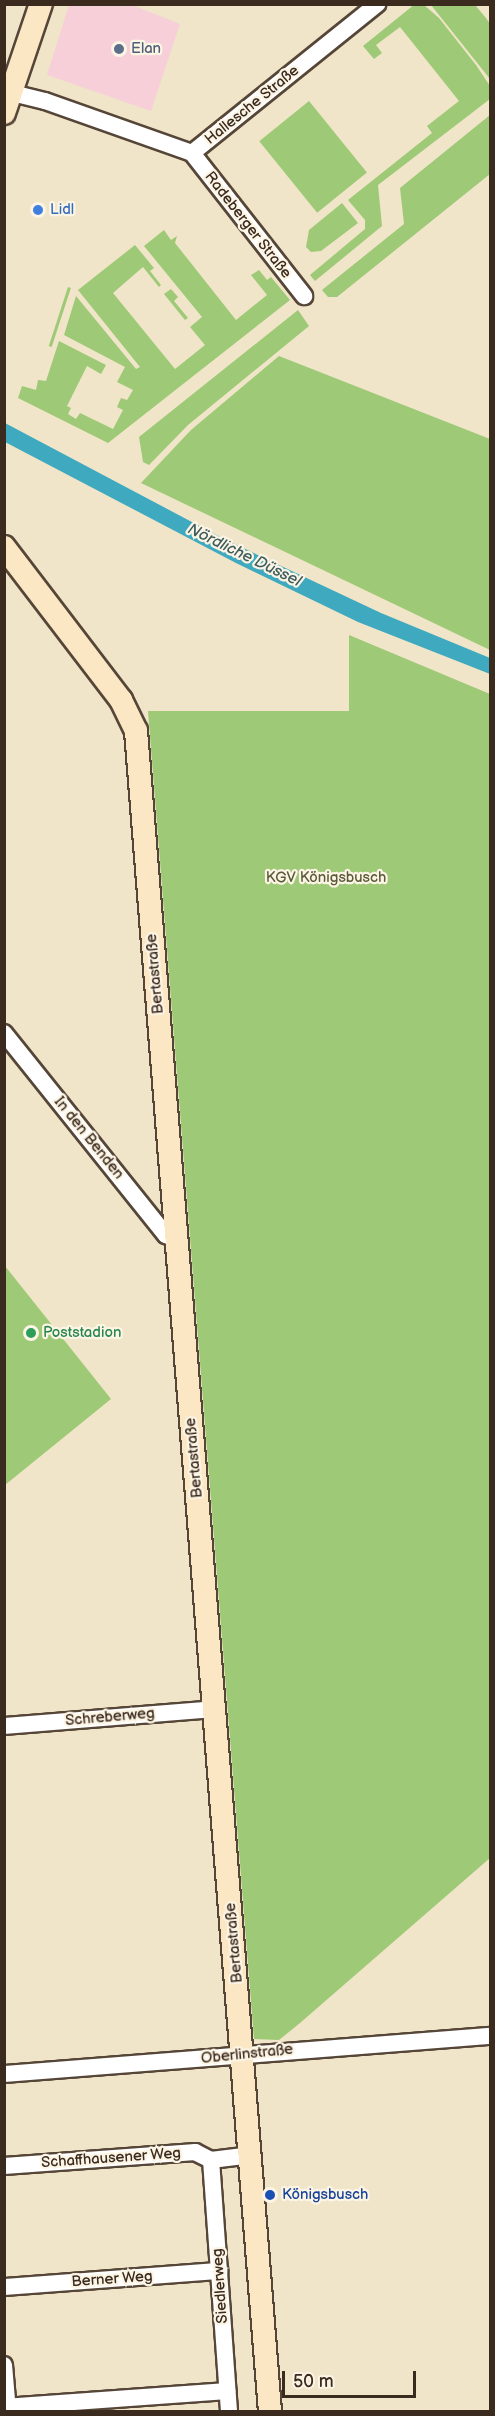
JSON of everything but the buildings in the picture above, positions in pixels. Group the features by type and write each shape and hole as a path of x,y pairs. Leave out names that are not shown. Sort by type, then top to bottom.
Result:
{"street":[{"path":"7,99 41,4"},
{"name":"Hallesche Straße","path":"7,99 45,101 192,153 376,4"},
{"name":"Radeberger Straße","path":"192,153 304,296"},
{"name":"Bertastraße","path":"4,547 122,700 136,731 270,2412"},
{"name":"In den Benden","path":"4,1033 166,1235 176,1239"},
{"name":"Schreberweg","path":"4,1725 215,1709"},
{"name":"Oberlinstraße","path":"4,2074 490,2036"},
{"name":"Schaffhausener Weg","path":"4,2166 195,2152 211,2160 250,2155"},
{"name":"Siedlerweg","path":"211,2160 228,2412"},
{"name":"Berner Weg","path":"4,2286 219,2271"},
{"path":"4,2365 6,2408 227,2391"}],"shaded area":[{"path":"69,5 132,5 180,24 151,111 47,75"}],"green space":[{"path":"415,4 424,5 439,18 490,86 490,99 378,185 382,226 315,281 310,275 365,229 365,220 348,200 432,133 427,126 459,101 400,27 376,45 382,53 374,59 363,46"},
{"path":"431,5 475,5 486,18 490,24 490,79"},
{"path":"309,101 367,172 317,213 259,141"},
{"path":"490,115 490,174 337,297 328,297 322,290 404,224 400,188"},
{"path":"342,203 358,223 321,251 311,252 306,247 309,230"},
{"path":"164,230 171,240 177,236 175,243 236,320 267,295 251,275 259,270 267,280 271,277 290,300 108,443 18,398 22,386 36,390 38,380 46,381 59,341 106,365 101,374 87,366 67,406 71,408 68,414 76,419 80,413 113,429 123,410 117,407 121,398 127,400 133,390 117,382 125,367 64,335 76,296 136,369 140,367 78,290 135,245 154,268 150,271 161,285 159,287 143,267 113,293 175,369 205,345 190,327 202,317 144,246"},
{"path":"68,287 71,288 52,347 49,346"},
{"path":"171,289 178,297 174,301 188,318 185,320 164,294"},
{"path":"298,310 309,326 188,425 149,465 143,462 139,437"},
{"path":"279,356 490,439 490,650 141,483 191,430"},
{"name":"KGV Königsbusch","path":"349,635 490,694 490,1858 279,2040 254,2039 148,711 349,711"},
{"name":"Poststadion","path":"5,1266 111,1399 4,1485"}],"water":[{"name":"Nördliche Düssel","path":"5,423 224,539 381,613 490,658 490,674 358,622 236,563 5,442"}],"place":[{"name":"Elan","path":"119,49"},
{"name":"Lidl","path":"38,210"},
{"name":"Poststadion","path":"31,1333"},
{"name":"Königsbusch","path":"270,2195"}]}
